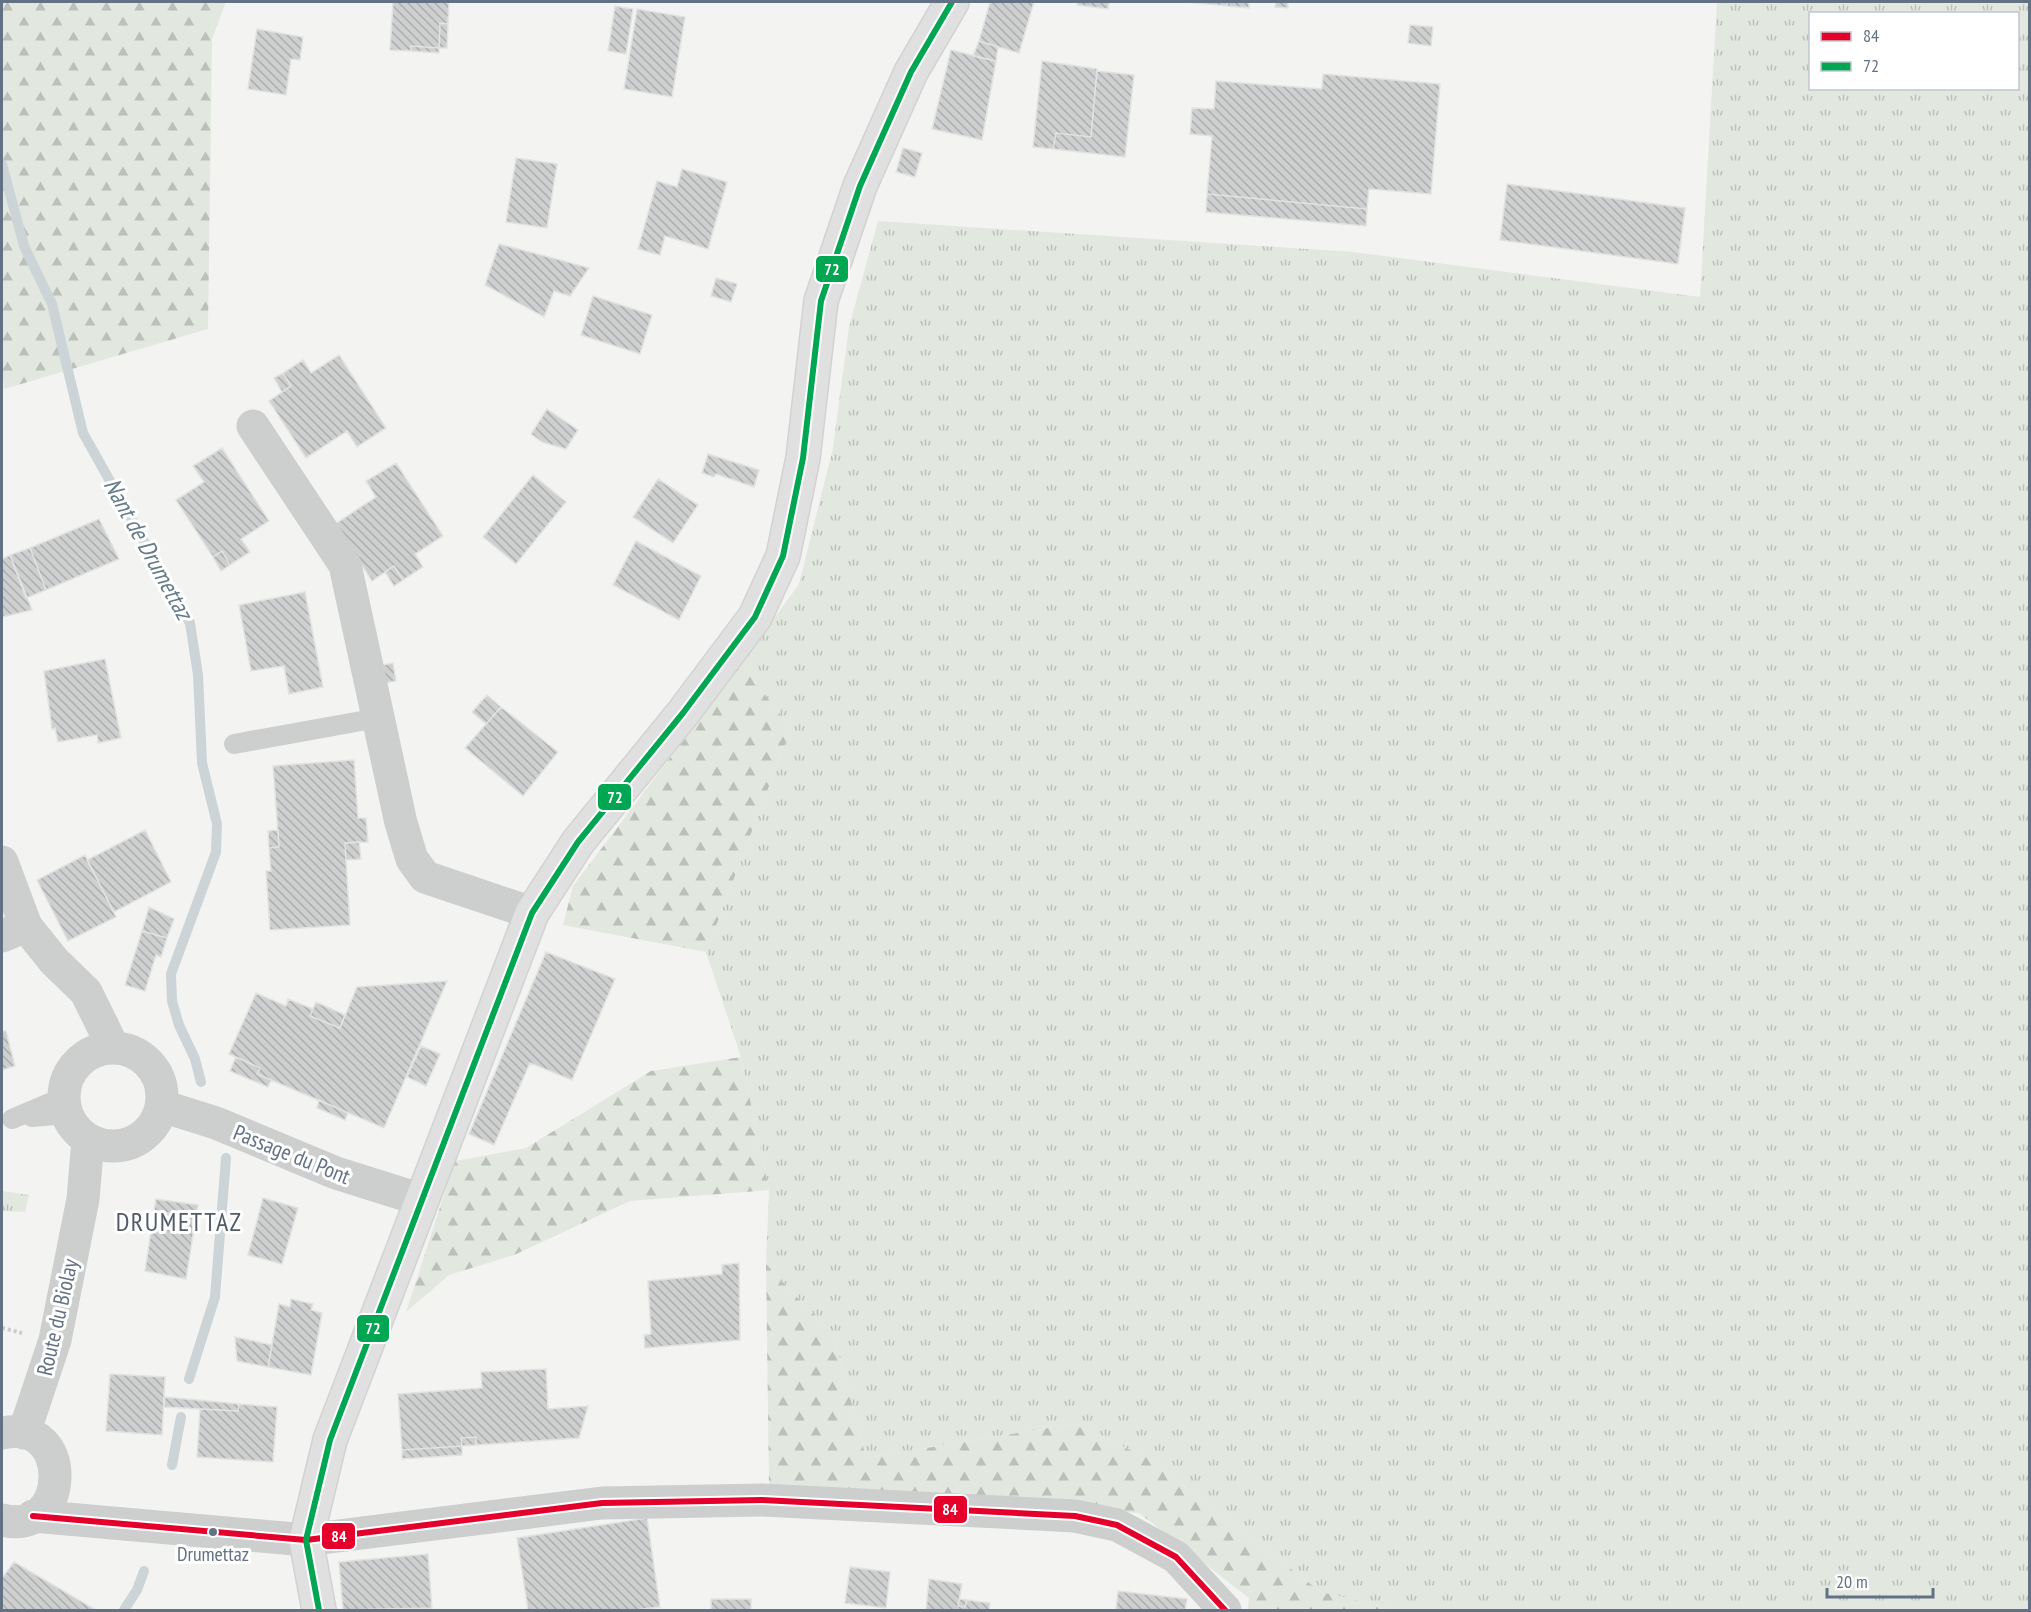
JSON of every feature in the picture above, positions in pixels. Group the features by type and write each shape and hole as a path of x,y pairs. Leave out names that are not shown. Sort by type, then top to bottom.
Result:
{"main road":[{"path":"319,1611 306,1540 330,1440 532,913 578,842 683,713 755,617 783,556 803,458 821,301 860,186 911,72 952,2"}],"street":[{"path":"252,426 345,565 400,823 411,859 425,877 532,913"},
{"path":"2,862 14,931 54,961 101,1051"},
{"path":"127,1049 151,1065 161,1084 162,1106 149,1131 138,1140 99,1143 75,1129 65,1106 67,1080 75,1065 101,1051 127,1049"},
{"name":"Passage du Pont","path":"162,1106 216,1123 336,1173 422,1200"},
{"name":"Route du Biolay","path":"22,1436 55,1340 82,1199 99,1143"},
{"path":"12,1522 44,1508 56,1484 53,1458 22,1436"},
{"path":"56,1484 126,1523"},
{"path":"12,1522 126,1523 306,1540 602,1503 762,1500 1075,1516 1117,1525 1176,1557 1225,1611"}],"lane":[{"path":"234,744 378,718"}],"green space":[{"path":"2,2 226,2 212,39 208,329 4,389 2,363"},
{"path":"1717,2 2029,2 2029,1610 1398,1610 1321,1592 1146,1457 1073,1424 866,1458 834,1337 766,1264 769,1190 741,1057 706,952 791,728 741,664 799,584 833,448 849,327 878,221 1353,252 1700,297"},
{"path":"741,664 791,728 706,952 563,925 573,886"},
{"path":"741,1057 769,1190 630,1201 514,1255 449,1275 406,1312 455,1161 526,1148 651,1071"},
{"path":"2,1191 29,1195 25,1212 2,1211"},
{"path":"766,1264 834,1337 866,1458 1073,1424 1146,1457 1321,1592 1398,1610 1248,1610 1249,1598 1139,1513 769,1485"}],"building":[{"path":"393,2 449,2 448,24 440,23 439,48 411,46 411,51 390,50"},
{"path":"990,2 1034,2 1019,53 979,41"},
{"path":"1078,2 1109,2 1108,9 1077,5"},
{"path":"1187,2 1227,2 1227,6"},
{"path":"1227,2 1249,2 1249,8 1227,6"},
{"path":"1276,2 1288,2 1288,8 1275,7"},
{"path":"615,6 633,9 626,54 608,51"},
{"path":"637,9 685,17 672,97 624,89"},
{"path":"440,23 448,24 447,48 439,48"},
{"path":"1410,25 1433,27 1431,46 1408,43"},
{"path":"257,29 303,37 300,60 291,59 286,95 248,89"},
{"path":"979,41 998,47 996,61 973,56"},
{"path":"411,46 439,48 439,53 411,51"},
{"path":"951,50 996,61 982,140 932,129"},
{"path":"1042,61 1097,69 1091,137 1056,133 1053,149 1033,147"},
{"path":"1097,71 1134,75 1125,157 1053,149 1056,133 1091,137"},
{"path":"1323,74 1440,84 1431,194 1369,189 1367,209 1207,194 1212,136 1190,134 1192,108 1214,109 1216,81 1322,89"},
{"path":"903,148 922,153 915,177 896,172"},
{"path":"516,158 557,164 547,228 506,222"},
{"path":"682,169 727,182 708,249 665,236 660,255 638,249 657,181 677,187"},
{"path":"1507,184 1685,208 1678,264 1500,240"},
{"path":"1207,194 1367,209 1366,226 1206,212"},
{"path":"499,244 589,268 570,296 554,291 544,317 485,285"},
{"path":"716,278 737,284 731,302 711,296"},
{"path":"593,296 652,315 640,354 581,335"},
{"path":"339,355 386,428 357,447 347,431 306,458 269,401 291,386 283,373 303,360 311,373"},
{"path":"283,373 291,386 282,392 274,378"},
{"path":"547,409 578,430 566,449 542,442 531,434"},
{"path":"222,448 269,521 241,539 250,552 230,565 222,551 213,557 176,500 204,482 193,466"},
{"path":"708,454 759,470 754,487 716,474 714,477 702,473"},
{"path":"396,463 443,536 415,554 423,567 403,580 394,566 372,581 335,524 376,497 366,481"},
{"path":"533,475 566,502 516,564 483,537"},
{"path":"658,479 698,505 673,543 633,517"},
{"path":"99,519 119,559 46,590 30,548"},
{"path":"636,541 701,576 679,620 613,585"},
{"path":"30,548 46,590 26,598 10,555"},
{"path":"222,551 230,565 221,571 213,557"},
{"path":"10,555 32,610 2,617 2,559"},
{"path":"394,566 403,580 394,586 385,572"},
{"path":"305,592 323,687 289,694 284,666 251,671 239,605"},
{"path":"105,659 121,738 98,743 97,735 58,742 55,728 52,729 44,671"},
{"path":"393,663 396,681 385,683 382,665"},
{"path":"487,695 501,707 486,724 472,712"},
{"path":"501,707 558,752 523,796 465,748"},
{"path":"354,760 358,818 366,818 368,842 345,843 350,925 270,930 266,871 271,871 269,848 279,847 273,766"},
{"path":"145,830 171,882 114,912 87,860"},
{"path":"278,830 279,847 269,848 268,831"},
{"path":"359,842 361,859 346,860 345,843"},
{"path":"85,855 116,917 68,941 37,880"},
{"path":"149,907 174,919 167,938 142,931"},
{"path":"142,931 167,938 161,957 156,955 145,991 125,985"},
{"path":"546,952 615,979 572,1080 530,1063 494,1145 469,1134"},
{"path":"447,981 384,1128 257,1074 260,1068 229,1054 256,993 286,1006 288,999 313,1009 310,1016 340,1028 357,987"},
{"path":"316,1002 345,1015 340,1028 310,1016"},
{"path":"2,1031 6,1031 15,1066 2,1070"},
{"path":"421,1046 440,1054 426,1086 407,1077"},
{"path":"236,1057 260,1068 257,1074 271,1080 268,1087 230,1071"},
{"path":"319,1100 348,1113 345,1120 317,1108"},
{"path":"263,1198 298,1208 282,1264 248,1255"},
{"path":"156,1199 198,1205 196,1217 154,1211"},
{"path":"154,1211 196,1217 186,1279 145,1271"},
{"path":"739,1263 740,1340 645,1348 644,1335 651,1334 648,1281 722,1274 722,1265"},
{"path":"291,1299 313,1304 311,1310 322,1313 311,1375 268,1367 279,1304 290,1307"},
{"path":"235,1337 272,1345 268,1367 237,1361"},
{"path":"546,1369 548,1409 588,1406 579,1438 476,1445 476,1437 461,1438 462,1446 402,1450 398,1394 482,1388 481,1372"},
{"path":"110,1374 165,1377 162,1435 106,1431"},
{"path":"165,1397 239,1404 238,1411 164,1407"},
{"path":"239,1404 277,1407 273,1462 197,1457 200,1409 238,1411"},
{"path":"476,1437 476,1445 462,1446 461,1438"},
{"path":"462,1446 462,1455 402,1459 402,1450"},
{"path":"647,1518 660,1607 636,1610 528,1610 517,1538"},
{"path":"428,1554 432,1608 343,1610 339,1562"},
{"path":"14,1562 96,1610 2,1610 2,1578"},
{"path":"850,1567 890,1572 886,1608 845,1603"},
{"path":"929,1579 962,1584 958,1606 965,1607 967,1600 990,1603 989,1610 926,1610"},
{"path":"1118,1591 1187,1599 1185,1610 1116,1610"},
{"path":"711,1599 751,1599 751,1610 711,1610"},
{"path":"959,1599 967,1600 965,1607 958,1606"}],"waterway":[{"name":"Nant de Drumettaz","path":"2,164 24,246 52,304 83,433 190,623 198,675 202,763 217,824 216,852 171,974 172,1001 179,1025 195,1059 201,1082"},
{"name":"Nant de Drumettaz","path":"189,1379 215,1297 226,1158"},
{"name":"Nant de Drumettaz","path":"172,1465 181,1417"},
{"name":"Nant de Drumettaz","path":"124,1610 137,1590 144,1571"}],"transit line":[{"name":"72","path":"319,1610 306,1540 330,1440 532,913 578,842 683,713 755,617 783,556 803,458 821,301 860,186 911,72 952,2"},
{"name":"84","path":"33,1516 306,1540 602,1503 762,1500 1075,1516 1117,1525 1176,1557 1225,1610"}],"place":[{"name":"Drumettaz","path":"213,1532"}],"district":[{"name":"DRUMETTAZ","path":"179,1222"}]}
